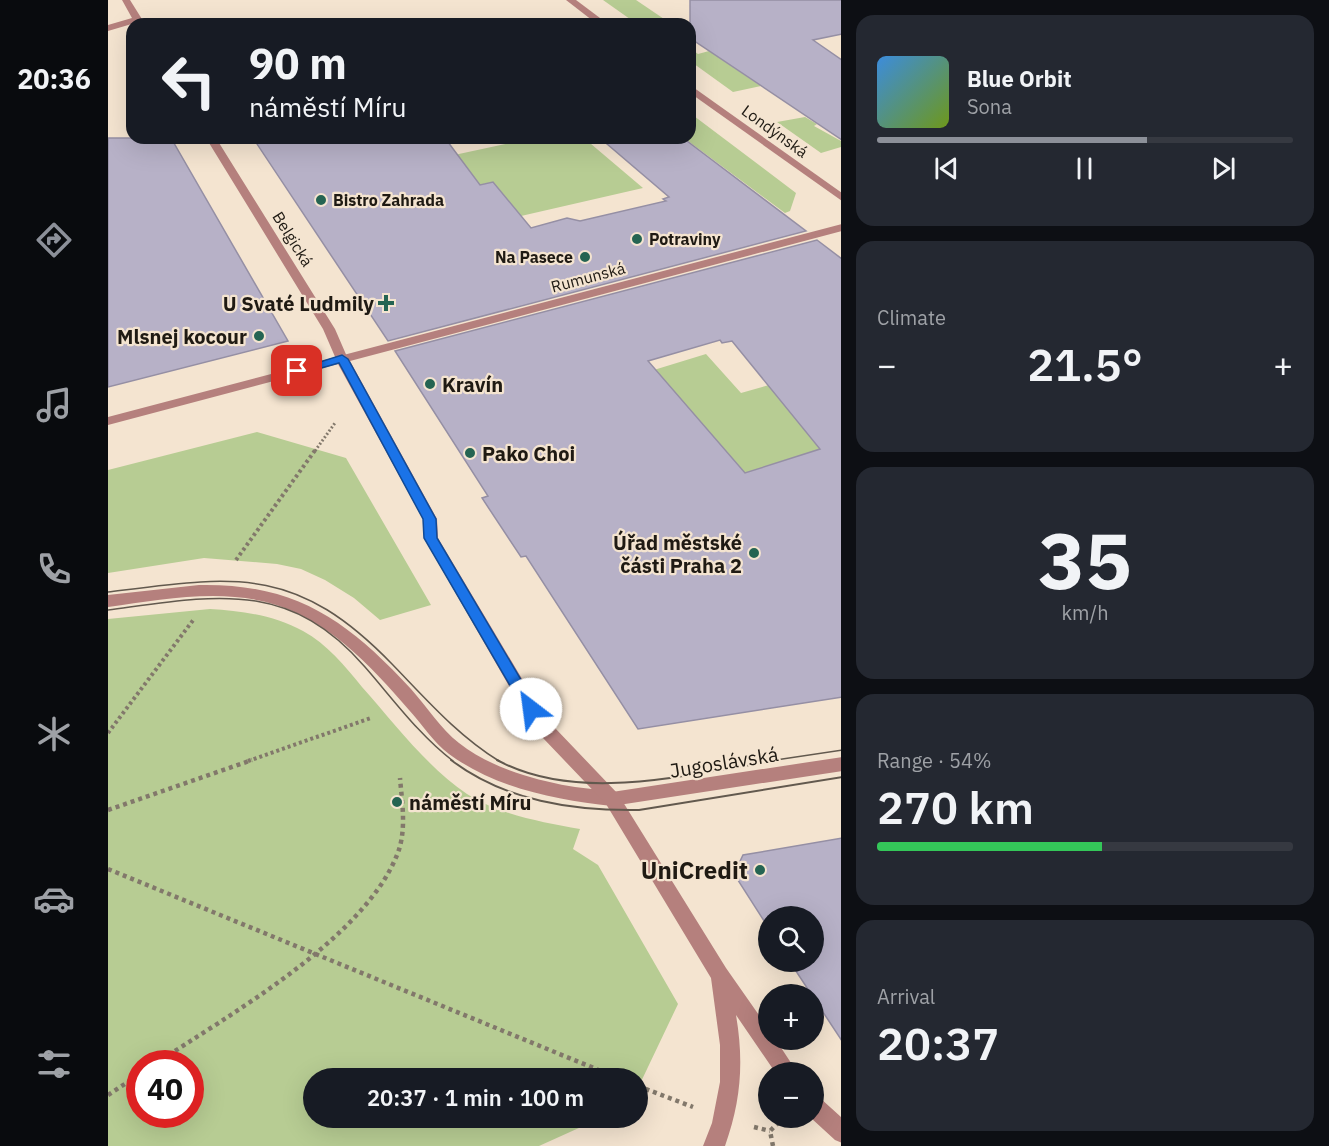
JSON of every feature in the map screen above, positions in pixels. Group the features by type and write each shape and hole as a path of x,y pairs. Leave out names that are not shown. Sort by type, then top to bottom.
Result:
{"street":[{"path":"126,0 137,18"},
{"path":"570,0 595,18"},
{"path":"108,28 126,25"},
{"name":"Londýnská","path":"696,92 841,197"},
{"name":"Belgická","path":"215,144 329,329 342,359"},
{"name":"Rumunská","path":"342,359 841,227"},
{"path":"108,421 342,359 430,519 431,538 539,723 602,784 719,974 780,1062"},
{"path":"108,601 205,591 260,594 286,600 335,626 363,649 453,748 471,760 501,775 547,790 612,799"},
{"name":"Jugoslávská","path":"612,799 841,764"},
{"path":"714,1146 725,1118 732,1086 732,1053 719,974"},
{"path":"824,1116 841,1132"}],"path":[{"path":"236,560 335,423"},
{"path":"108,733 197,616"},
{"path":"108,810 371,718"},
{"path":"174,1050 312,955 352,920 382,883 397,856 403,824 400,778"},
{"path":"108,869 312,955 593,1068"},
{"path":"108,1095 126,1083"},
{"path":"648,1090 700,1110"},
{"path":"750,1126 770,1131"},
{"path":"770,1131 773,1128"},
{"path":"770,1131 773,1146"}],"green space":[{"path":"603,0 636,0 663,18 628,18"},
{"path":"709,51 761,86 733,92 696,65 696,52"},
{"path":"805,117 817,124 814,126 841,141 841,147 821,153 777,122"},
{"path":"696,118 796,193 790,211 785,213 692,144 696,144"},
{"path":"505,144 591,144 643,188 521,216 493,182 410,200 389,169"},
{"path":"706,354 741,393 769,385 820,449 745,473 688,407 676,410 644,373"},
{"path":"257,432 346,458 431,605 380,620 354,598 325,580 301,569 277,564 204,558 108,573 108,470"},
{"path":"210,609 234,611 281,621 312,636 349,671 424,758 467,794 507,812 580,829 573,849 598,865 678,1004 648,1068 303,1068 303,1128 579,1128 539,1146 108,1146 108,619"}],"building":[{"path":"690,0 841,0 841,34 813,40 841,59 841,139 696,42 696,18 690,18"},
{"path":"108,138 126,138 126,144 174,144 288,341 108,387"},
{"path":"257,144 449,144 480,185 493,182 531,228 567,218 580,221 666,201 663,199 669,197 607,144 691,144 806,231 388,341"},
{"path":"817,240 841,258 841,697 638,729 526,556 521,557 482,498 488,496 395,351","holes":["720,340 722,343 732,341 820,449 745,473 648,361"]},
{"path":"841,838 841,1039 824,1014 824,984 804,984 797,972 824,972 824,906 758,906 758,911 734,874 743,855"}],"tram line":[{"path":"108,592 192,582 228,581 261,584 293,593 325,608 357,632 469,740 498,761"},
{"path":"108,610 215,598 247,600 278,606 307,619 336,638 365,667 418,728 453,761"},
{"path":"769,761 841,750"},
{"path":"451,760 472,774 517,794 540,801 614,810 639,810 841,777"},
{"path":"498,761 529,773 564,781 599,783 673,778 779,760"}],"place":[{"name":"Bistro Zahrada","path":"321,200"},
{"name":"Potraviny","path":"637,239"},
{"name":"Na Pasece","path":"585,257"},
{"name":"U Svaté Ludmily","path":"386,303"},
{"name":"Mlsnej kocour","path":"259,336"},
{"name":"Kravín","path":"430,384"},
{"name":"Pako Choi","path":"470,453"},
{"name":"Úřad městské části Praha 2","path":"754,553"},
{"name":"náměstí Míru","path":"397,802"},
{"name":"UniCredit","path":"760,870"}],"route":[{"path":"297,371 342,359 430,519 431,538 531,709"}]}
